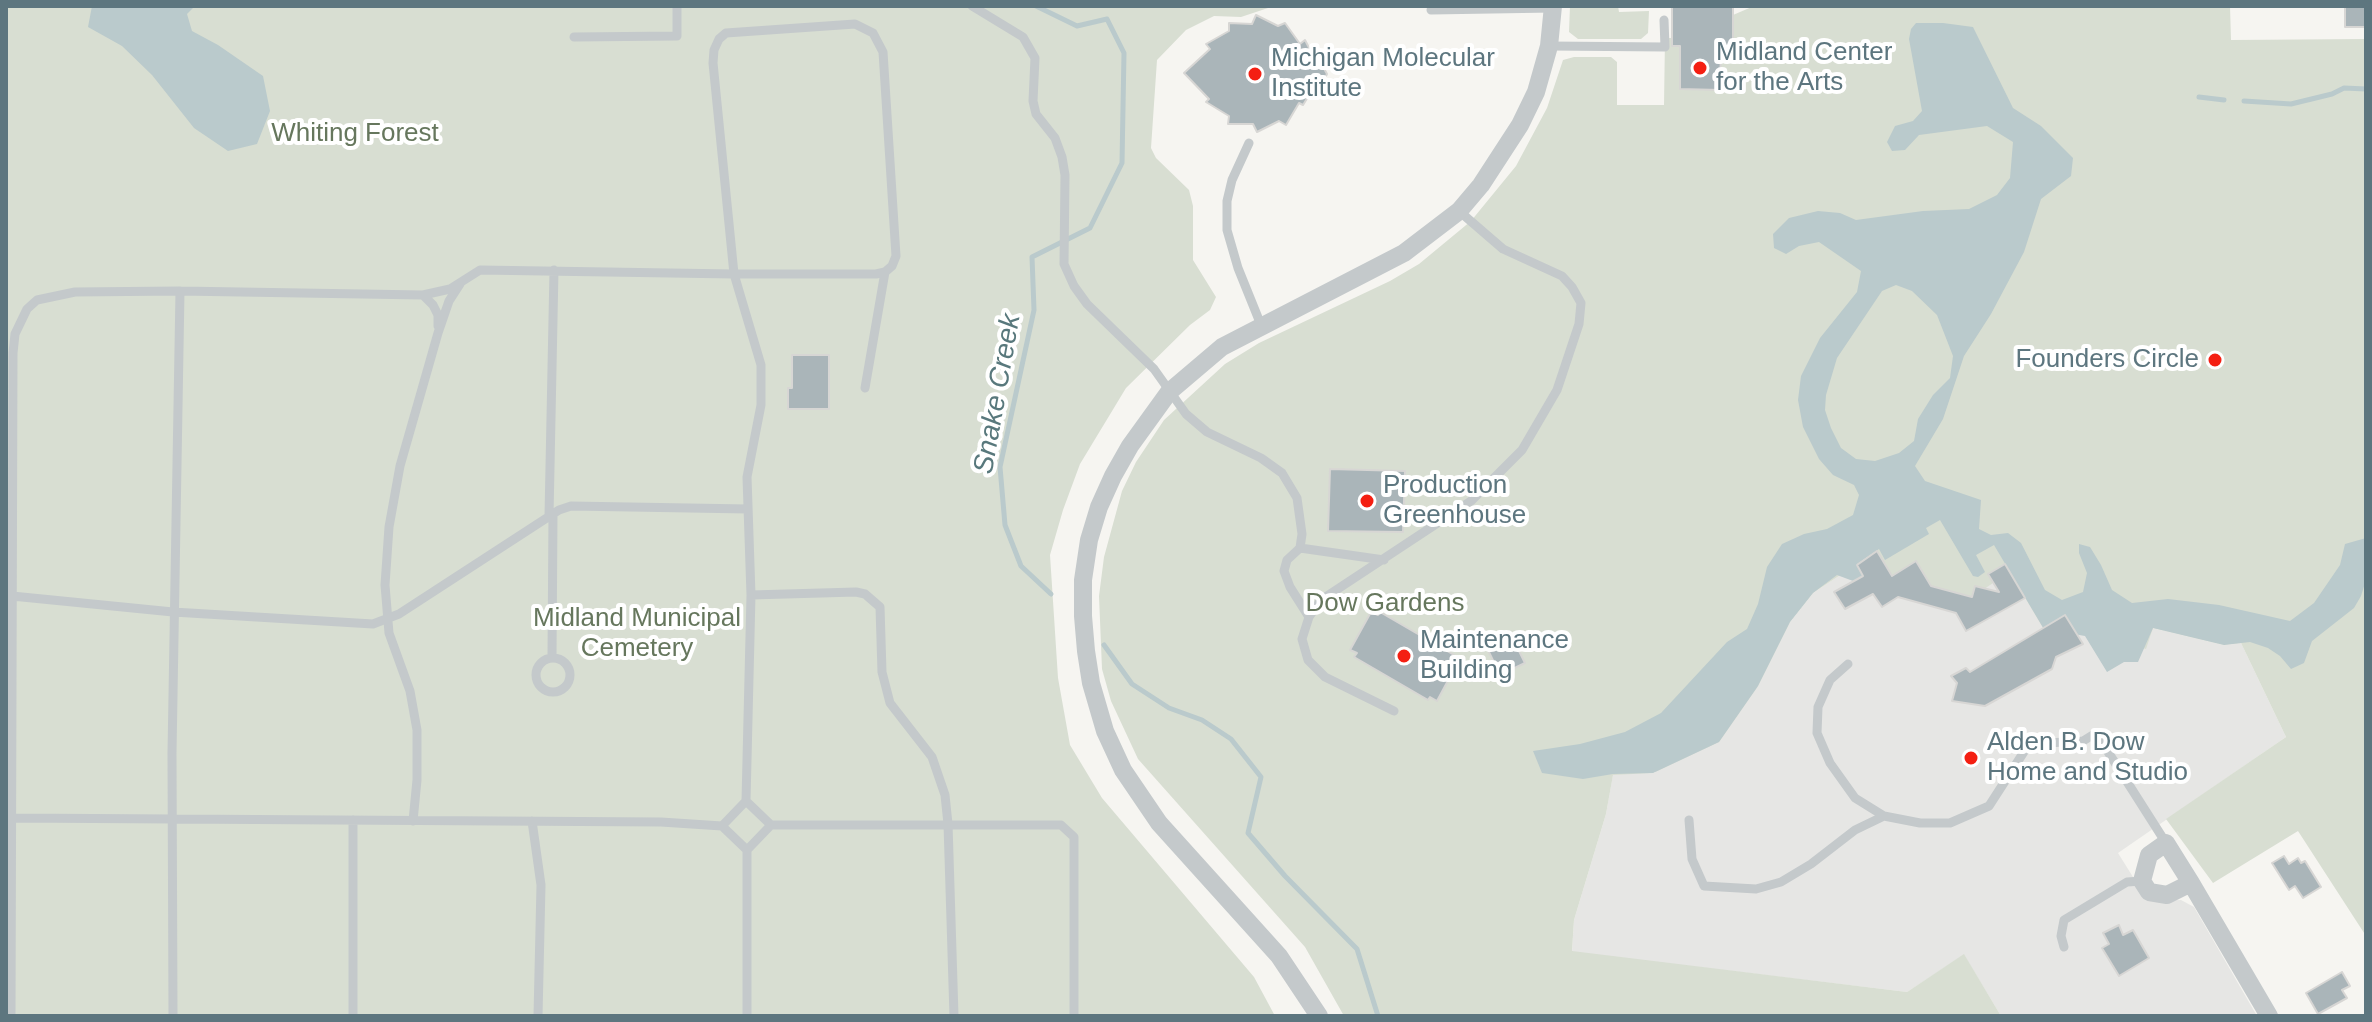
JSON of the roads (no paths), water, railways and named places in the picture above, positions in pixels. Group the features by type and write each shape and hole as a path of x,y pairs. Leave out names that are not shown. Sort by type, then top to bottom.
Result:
{"street":[{"path":"1319,1016 1279,956 1140,797 1123,770 1105,731 1091,683 1083,616 1083,580 1089,540 1113,476 1136,437 1169,392 1222,347 1404,253 1459,211 1481,185 1520,125 1536,92 1549,46 1553,7"},
{"path":"2191,883 2167,895 2149,892 2142,881 2149,855 2166,843 2191,883 2269,1016"}],"lane":[{"path":"574,37 677,36 677,6"},
{"path":"972,6 1023,37 1035,58 1033,101 1036,114 1055,138 1062,157 1064,264 1074,286 1087,304 1154,369 1186,414 1207,432 1261,458 1282,473 1297,498 1302,534 1300,548 1287,560 1284,571 1309,617"},
{"path":"1431,10 1553,7"},
{"path":"1549,46 1665,47 1664,20"},
{"path":"722,826 746,801 751,595 747,477 761,405 761,365 734,274 713,63 719,39 726,33 855,24 873,33 883,52 896,256 885,272 865,388"},
{"path":"1249,143 1232,180 1227,201 1227,230 1238,268 1261,325"},
{"path":"1394,711 1325,677 1308,660 1302,639 1309,617 1321,600 1471,501 1522,450 1557,390 1579,324 1581,303 1562,276 1503,249 1459,211"},
{"path":"11,1016 13,353 20,318 37,300 75,292 423,295 437,294 480,270 734,274 885,272"},
{"path":"552,657 554,270"},
{"path":"413,821 418,757 416,719 410,691 389,633 386,555 392,499 438,333 449,301 461,281"},
{"path":"173,1016 173,612 180,291"},
{"path":"423,295 438,315 438,333"},
{"path":"12,596 173,612 373,624 399,614 551,515 571,506 748,509"},
{"path":"1300,548 1384,560"},
{"path":"751,595 856,592 875,600 880,607 882,672 890,703 937,766 945,795 954,1016"},
{"path":"1848,664 1830,680 1818,707 1817,733 1830,763 1855,798 1884,816 1920,823 1950,823 1989,806 2029,744 2083,741 2096,733 2166,843"},
{"path":"746,801 771,825 1054,823 1069,830 1074,837 1074,1016"},
{"path":"1689,820 1692,859 1704,886 1756,889 1781,882 1811,864 1855,830 1884,816"},
{"path":"12,818 661,822 722,826 747,850"},
{"path":"353,820 353,1016"},
{"path":"532,821 541,885 538,1016"},
{"path":"747,1016 747,850 771,825"},
{"path":"2064,947 2061,936 2064,920 2127,882 2142,881"}],"waterway":[{"name":"Snake Creek","path":"1036,6 1077,26 1107,19 1124,53 1122,163 1090,228 1032,257 1034,310 1000,467 1005,525 1021,566 1051,594"},
{"path":"2244,101 2291,104 2344,88 2366,89"},
{"path":"2199,97 2224,100"},
{"name":"Snake Creek","path":"1104,645 1132,684 1169,708 1202,720 1231,739 1261,777 1248,833 1285,876 1357,949 1378,1016"}],"place":[{"name":"Midland Center for the Arts","path":"1700,68"},
{"name":"Michigan Molecular Institute","path":"1255,74"},
{"name":"Founders Circle","path":"2215,360"},
{"name":"Production Greenhouse","path":"1367,501"},
{"name":"Maintenance Building","path":"1404,656"},
{"name":"Alden B. Dow Home and Studio","path":"1971,758"}],"park label":[{"name":"Whiting Forest","path":"355,134"},
{"name":"Dow Gardens","path":"1385,604"},
{"name":"Midland Municipal Cemetery","path":"637,634"}]}
